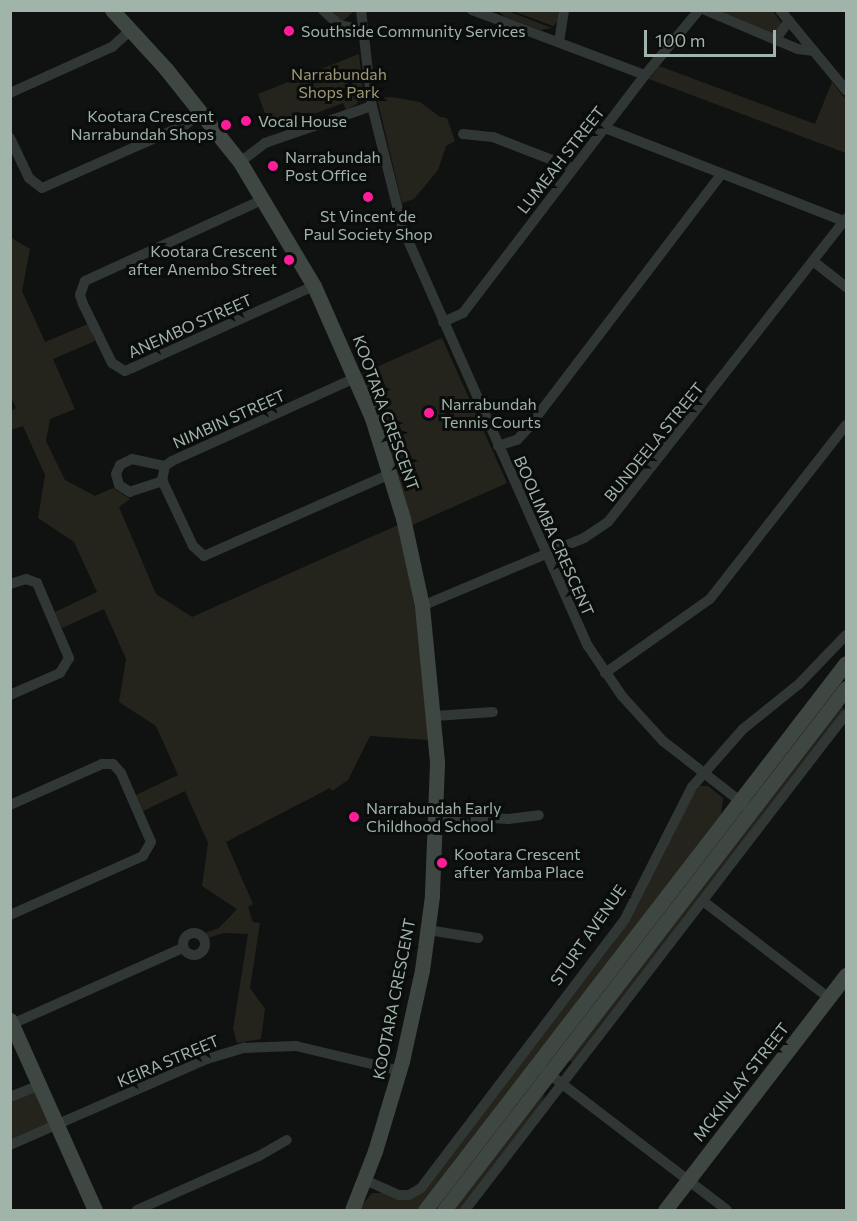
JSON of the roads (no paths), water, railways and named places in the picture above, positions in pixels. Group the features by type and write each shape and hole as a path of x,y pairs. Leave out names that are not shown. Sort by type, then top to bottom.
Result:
{"street":[{"name":"KOOTARA CRESCENT","path":"112,10 202,112 240,162 314,286 355,378 390,474 422,606 435,716 437,815 428,930 400,1071 365,1180 352,1210"},
{"path":"324,10 339,25 362,30"},
{"name":"BOOLIMBA CRESCENT","path":"361,10 372,106 403,229 544,554 588,646 605,673 663,741 746,806"},
{"path":"472,10 645,75"},
{"path":"559,42 564,10"},
{"name":"LUMEAH STREET","path":"443,322 464,313 645,75 699,10"},
{"path":"705,10 775,40 814,51"},
{"path":"780,10 846,90"},
{"path":"775,40 789,21"},
{"path":"10,93 112,47 131,30"},
{"path":"240,162 265,143 372,106"},
{"path":"10,138 29,178 42,188 177,129 202,112"},
{"path":"605,128 721,175 845,219"},
{"path":"463,134 493,137 573,168"},
{"path":"498,446 518,440 528,428 721,175"},
{"name":"ANEMBO STREET","path":"264,199 85,281 80,295 112,363 125,371 314,286"},
{"name":"BUNDEELA STREET","path":"422,606 544,554 608,522 634,495 845,219"},
{"path":"813,261 846,287"},
{"name":"NIMBIN STREET","path":"162,481 165,466 355,378"},
{"path":"605,673 710,598 846,427"},
{"path":"165,466 132,459 120,465 116,474 119,485 130,492 162,481 193,546 204,556 390,474"},
{"path":"10,584 26,579 37,583 69,658 60,673 10,695"},
{"name":"STURT AVENUE","path":"365,1180 399,1195 409,1195 421,1188 625,919 675,814 703,773 743,729 799,684 846,635"},
{"path":"425,1210 543,1069 746,806 843,673"},
{"path":"746,806 846,688"},
{"path":"435,716 493,712"},
{"path":"465,1210 846,714"},
{"path":"10,805 102,764 113,764 122,772 151,842 140,858 10,915"},
{"path":"437,815 508,819 539,815"},
{"path":"703,902 829,998"},
{"path":"428,930 478,938"},
{"path":"95,1210 11,1022 183,948"},
{"name":"MCKINLAY STREET","path":"665,1210 846,975"},
{"name":"KEIRA STREET","path":"10,1145 212,1057 252,1046 304,1047 400,1071"},
{"path":"543,1069 728,1210"},
{"path":"444,1210 543,1069"},
{"path":"10,1097 39,1084"},
{"path":"137,1210 259,1156 287,1140"}],"place":[{"name":"Southside Community Services","path":"289,31"},
{"name":"Vocal House","path":"246,121"},
{"name":"Kootara Crescent Narrabundah Shops","path":"226,125"},
{"name":"Narrabundah Post Office","path":"273,166"},
{"name":"St Vincent de Paul Society Shop","path":"368,197"},
{"name":"Kootara Crescent after Anembo Street","path":"289,260"},
{"name":"Narrabundah Tennis Courts","path":"429,413"},
{"name":"Narrabundah Early Childhood School","path":"354,817"},
{"name":"Kootara Crescent after Yamba Place","path":"442,863"}],"park label":[{"name":"Narrabundah Shops Park","path":"339,83"}]}
